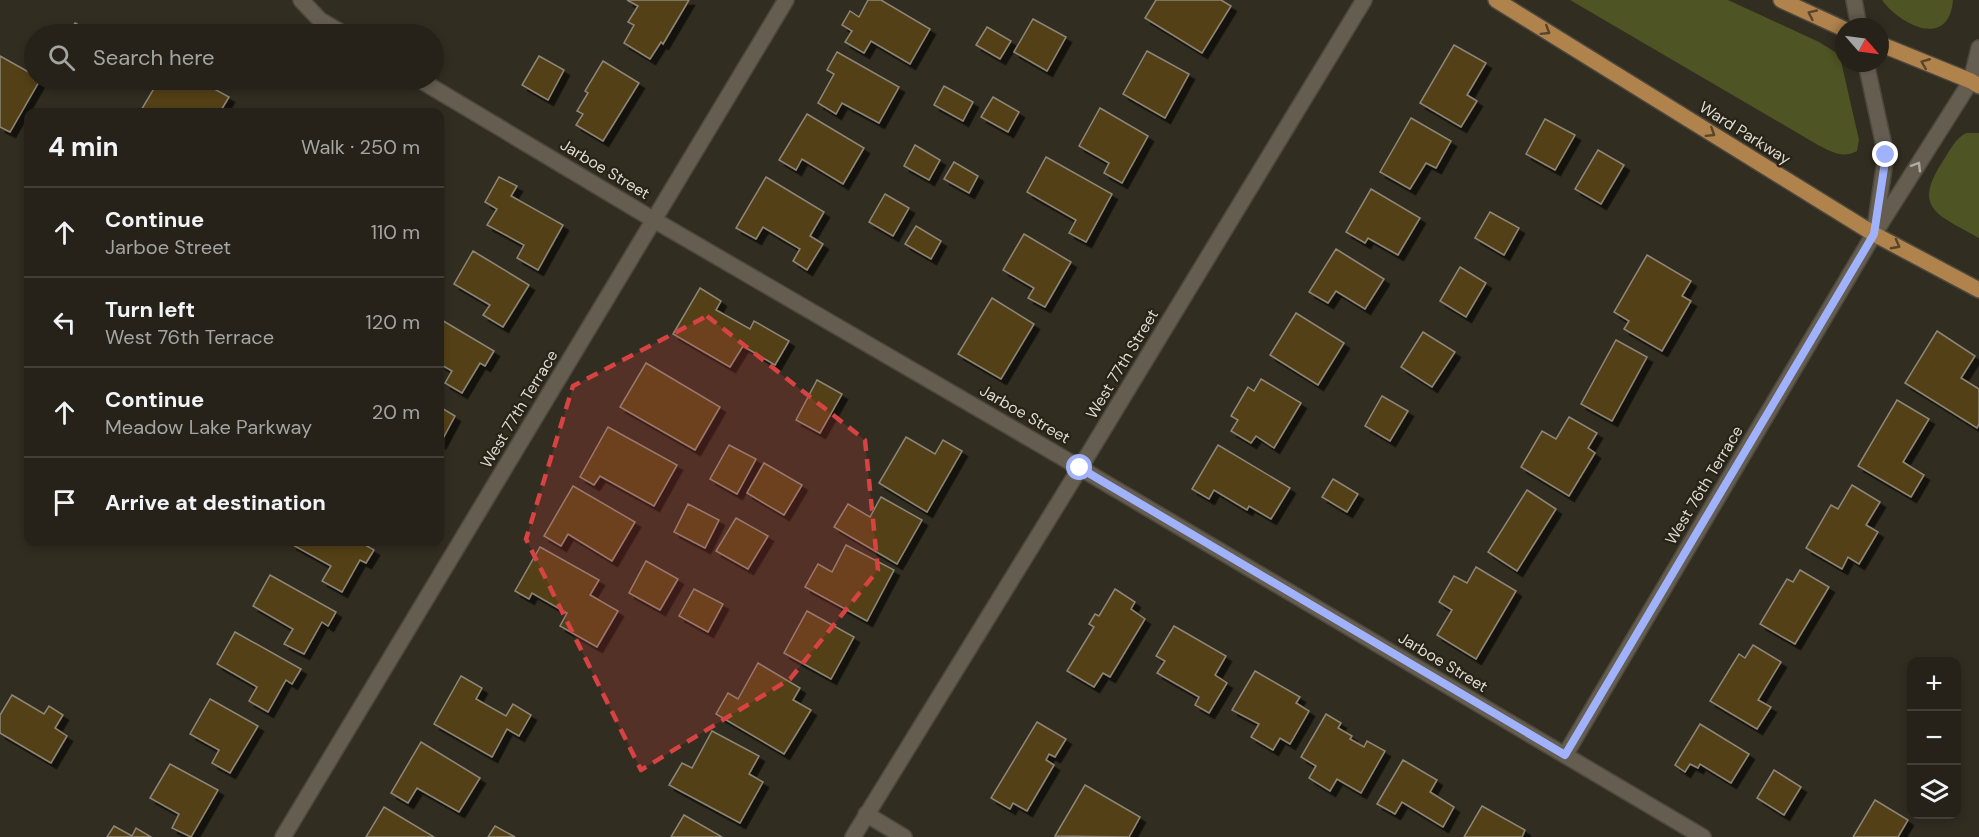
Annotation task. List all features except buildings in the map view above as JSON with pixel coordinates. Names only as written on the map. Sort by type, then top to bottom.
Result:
[{"type":"main road","name":"Ward Parkway","points":[[1496,0],[1874,234],[1979,290]]},
{"type":"main road","points":[[1781,0],[1835,25]]},
{"type":"main road","points":[[1889,48],[1975,84]]},
{"type":"street","points":[[301,0],[327,24]]},
{"type":"street","name":"West 77th Terrace","points":[[283,837],[786,0]]},
{"type":"street","name":"West 77th Street","points":[[853,837],[1364,0]]},
{"type":"street","points":[[1854,0],[1857,18]]},
{"type":"street","name":"West 76th Terrace","points":[[1565,755],[1874,234],[1975,84],[1979,48]]},
{"type":"street","points":[[1868,72],[1886,155],[1874,234]]},
{"type":"street","name":"Jarboe Street","points":[[437,90],[1703,837]]},
{"type":"street","points":[[866,814],[904,837]]},
{"type":"highlighted area","points":[[707,316],[865,440],[878,570],[790,679],[641,770],[526,539],[573,386]]},
{"type":"green space","points":[[1570,0],[1728,0],[1819,42],[1835,52],[1835,72],[1844,72],[1859,140],[1857,151],[1847,154],[1833,152]]},
{"type":"green space","points":[[1882,0],[1953,0],[1950,15],[1943,24],[1934,28],[1923,28],[1901,18]]},
{"type":"green space","points":[[1966,133],[1979,133],[1979,238],[1942,216],[1934,209],[1930,200],[1934,177],[1953,145]]},
{"type":"route","points":[[1080,468],[1565,755],[1874,234],[1886,155]]}]
